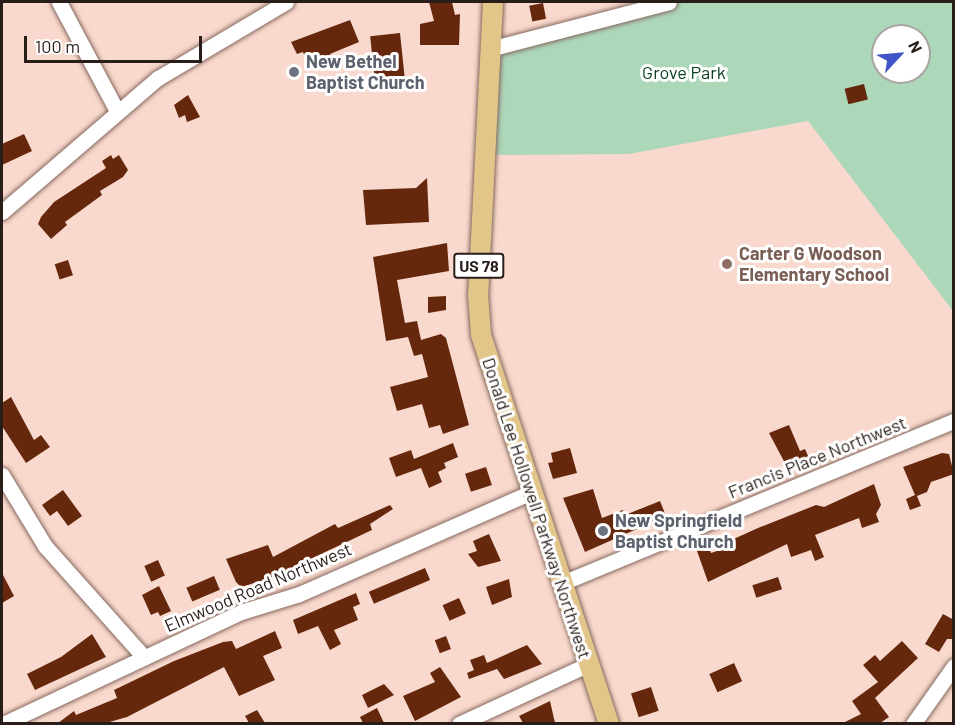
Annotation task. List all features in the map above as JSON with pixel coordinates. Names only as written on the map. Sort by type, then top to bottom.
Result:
[{"type":"main road","name":"Donald Lee Hollowell Parkway Northwest","points":[[493,2],[478,294],[481,335],[609,723]]},
{"type":"street","points":[[59,2],[117,111]]},
{"type":"street","points":[[2,212],[117,111],[202,47],[286,2]]},
{"type":"street","points":[[489,49],[669,2]]},
{"type":"street","name":"Francis Place Northwest","points":[[562,583],[954,421]]},
{"type":"street","points":[[2,475],[45,546],[144,657]]},
{"type":"street","name":"Elmwood Road Northwest","points":[[3,723],[241,612],[299,594],[531,492]]},
{"type":"street","points":[[459,723],[589,664]]},
{"type":"street","points":[[913,723],[954,666]]},
{"type":"green space","name":"Grove Park","points":[[676,2],[953,2],[953,311],[808,121],[629,154],[492,155],[489,42]]},
{"type":"building","points":[[429,2],[452,2],[455,15],[460,14],[459,45],[420,45],[420,24],[434,21]]},
{"type":"building","points":[[543,3],[546,19],[532,21],[529,6]]},
{"type":"building","points":[[350,20],[359,42],[330,54],[332,60],[310,69],[303,52],[297,54],[291,42]]},
{"type":"building","points":[[400,33],[405,82],[375,85],[370,36]]},
{"type":"building","points":[[864,84],[868,100],[848,104],[845,89]]},
{"type":"building","points":[[188,95],[200,117],[187,122],[185,115],[179,118],[174,105]]},
{"type":"building","points":[[24,134],[32,151],[2,165],[2,144]]},
{"type":"building","points":[[111,155],[113,159],[119,155],[128,170],[123,177],[100,191],[102,195],[65,222],[67,225],[51,239],[38,224],[41,217],[54,202],[106,168],[102,161]]},
{"type":"building","points":[[427,178],[429,222],[366,225],[363,190],[416,188]]},
{"type":"building","points":[[447,243],[449,271],[397,280],[405,323],[417,321],[421,340],[441,334],[446,338],[469,425],[443,434],[440,425],[429,428],[422,404],[397,411],[390,387],[428,377],[422,354],[414,356],[408,337],[386,341],[373,257]]},
{"type":"building","points":[[68,260],[73,275],[60,280],[55,264]]},
{"type":"building","points":[[446,296],[446,310],[428,313],[428,297]]},
{"type":"building","points":[[11,397],[34,440],[41,435],[50,447],[26,463],[2,426],[2,403]]},
{"type":"building","points":[[789,425],[800,451],[805,449],[809,458],[787,467],[769,433]]},
{"type":"building","points":[[453,443],[458,457],[444,463],[446,468],[438,472],[442,482],[429,488],[421,468],[396,477],[389,458],[411,450],[414,459]]},
{"type":"building","points":[[570,448],[577,473],[553,479],[548,463],[553,462],[551,453]]},
{"type":"building","points":[[942,453],[949,454],[954,474],[931,482],[927,492],[917,496],[921,506],[910,510],[906,499],[915,495],[903,467]]},
{"type":"building","points":[[486,467],[492,485],[471,492],[465,474]]},
{"type":"building","points":[[874,484],[881,505],[876,514],[879,522],[862,528],[859,518],[815,535],[824,557],[815,561],[811,550],[791,557],[787,544],[708,582],[697,551],[709,547],[711,553],[729,547],[727,542],[758,528],[816,505],[824,507]]},
{"type":"building","points":[[593,489],[602,518],[623,510],[625,515],[660,501],[666,516],[585,552],[563,498]]},
{"type":"building","points":[[63,490],[82,516],[68,526],[57,511],[50,516],[42,505]]},
{"type":"building","points":[[390,505],[393,509],[370,524],[372,530],[268,579],[241,587],[236,582],[226,559],[268,545],[273,557],[335,524],[338,528]]},
{"type":"building","points":[[489,534],[501,561],[478,567],[468,554],[477,551],[473,541]]},
{"type":"building","points":[[158,560],[165,576],[151,582],[144,566]]},
{"type":"building","points":[[425,568],[430,580],[374,604],[369,592]]},
{"type":"building","points":[[2,573],[14,596],[2,603]]},
{"type":"building","points":[[214,576],[220,590],[192,602],[186,588]]},
{"type":"building","points":[[778,577],[782,589],[756,598],[752,585]]},
{"type":"building","points":[[509,579],[512,597],[492,605],[486,587]]},
{"type":"building","points":[[159,586],[171,611],[160,616],[158,612],[151,615],[142,595]]},
{"type":"building","points":[[356,593],[360,604],[353,607],[358,620],[334,630],[341,644],[330,650],[318,626],[298,634],[293,620]]},
{"type":"building","points":[[459,598],[466,614],[449,621],[443,605]]},
{"type":"building","points":[[943,614],[954,620],[954,639],[947,639],[939,652],[925,644]]},
{"type":"building","points":[[275,631],[282,648],[263,656],[275,680],[239,696],[224,667],[127,717],[106,723],[58,723],[74,711],[76,715],[117,698],[114,690],[174,661],[223,642],[232,641],[236,649]]},
{"type":"building","points":[[92,634],[106,657],[35,690],[27,674],[61,657]]},
{"type":"building","points":[[446,636],[451,649],[440,653],[435,640]]},
{"type":"building","points":[[902,641],[918,658],[875,698],[889,717],[880,723],[843,723],[861,714],[852,701],[878,682],[863,665],[875,655],[880,661]]},
{"type":"building","points":[[527,645],[542,664],[504,679],[497,669],[469,679],[467,673],[474,670],[470,660],[484,655],[487,663]]},
{"type":"building","points":[[734,663],[742,681],[717,692],[709,674]]},
{"type":"building","points":[[440,667],[461,697],[415,721],[403,696],[435,682],[430,673]]},
{"type":"building","points":[[384,684],[394,695],[368,708],[362,695]]},
{"type":"building","points":[[651,687],[659,711],[639,717],[631,693]]},
{"type":"building","points":[[550,701],[555,723],[523,723],[519,716]]},
{"type":"building","points":[[377,708],[384,723],[363,723],[360,717]]},
{"type":"building","points":[[257,710],[265,723],[249,723],[245,716]]},
{"type":"place","name":"New Bethel Baptist Church","points":[[294,72]]},
{"type":"place","name":"Carter G Woodson Elementary School","points":[[727,264]]},
{"type":"place","name":"New Springfield Baptist Church","points":[[603,531]]}]
